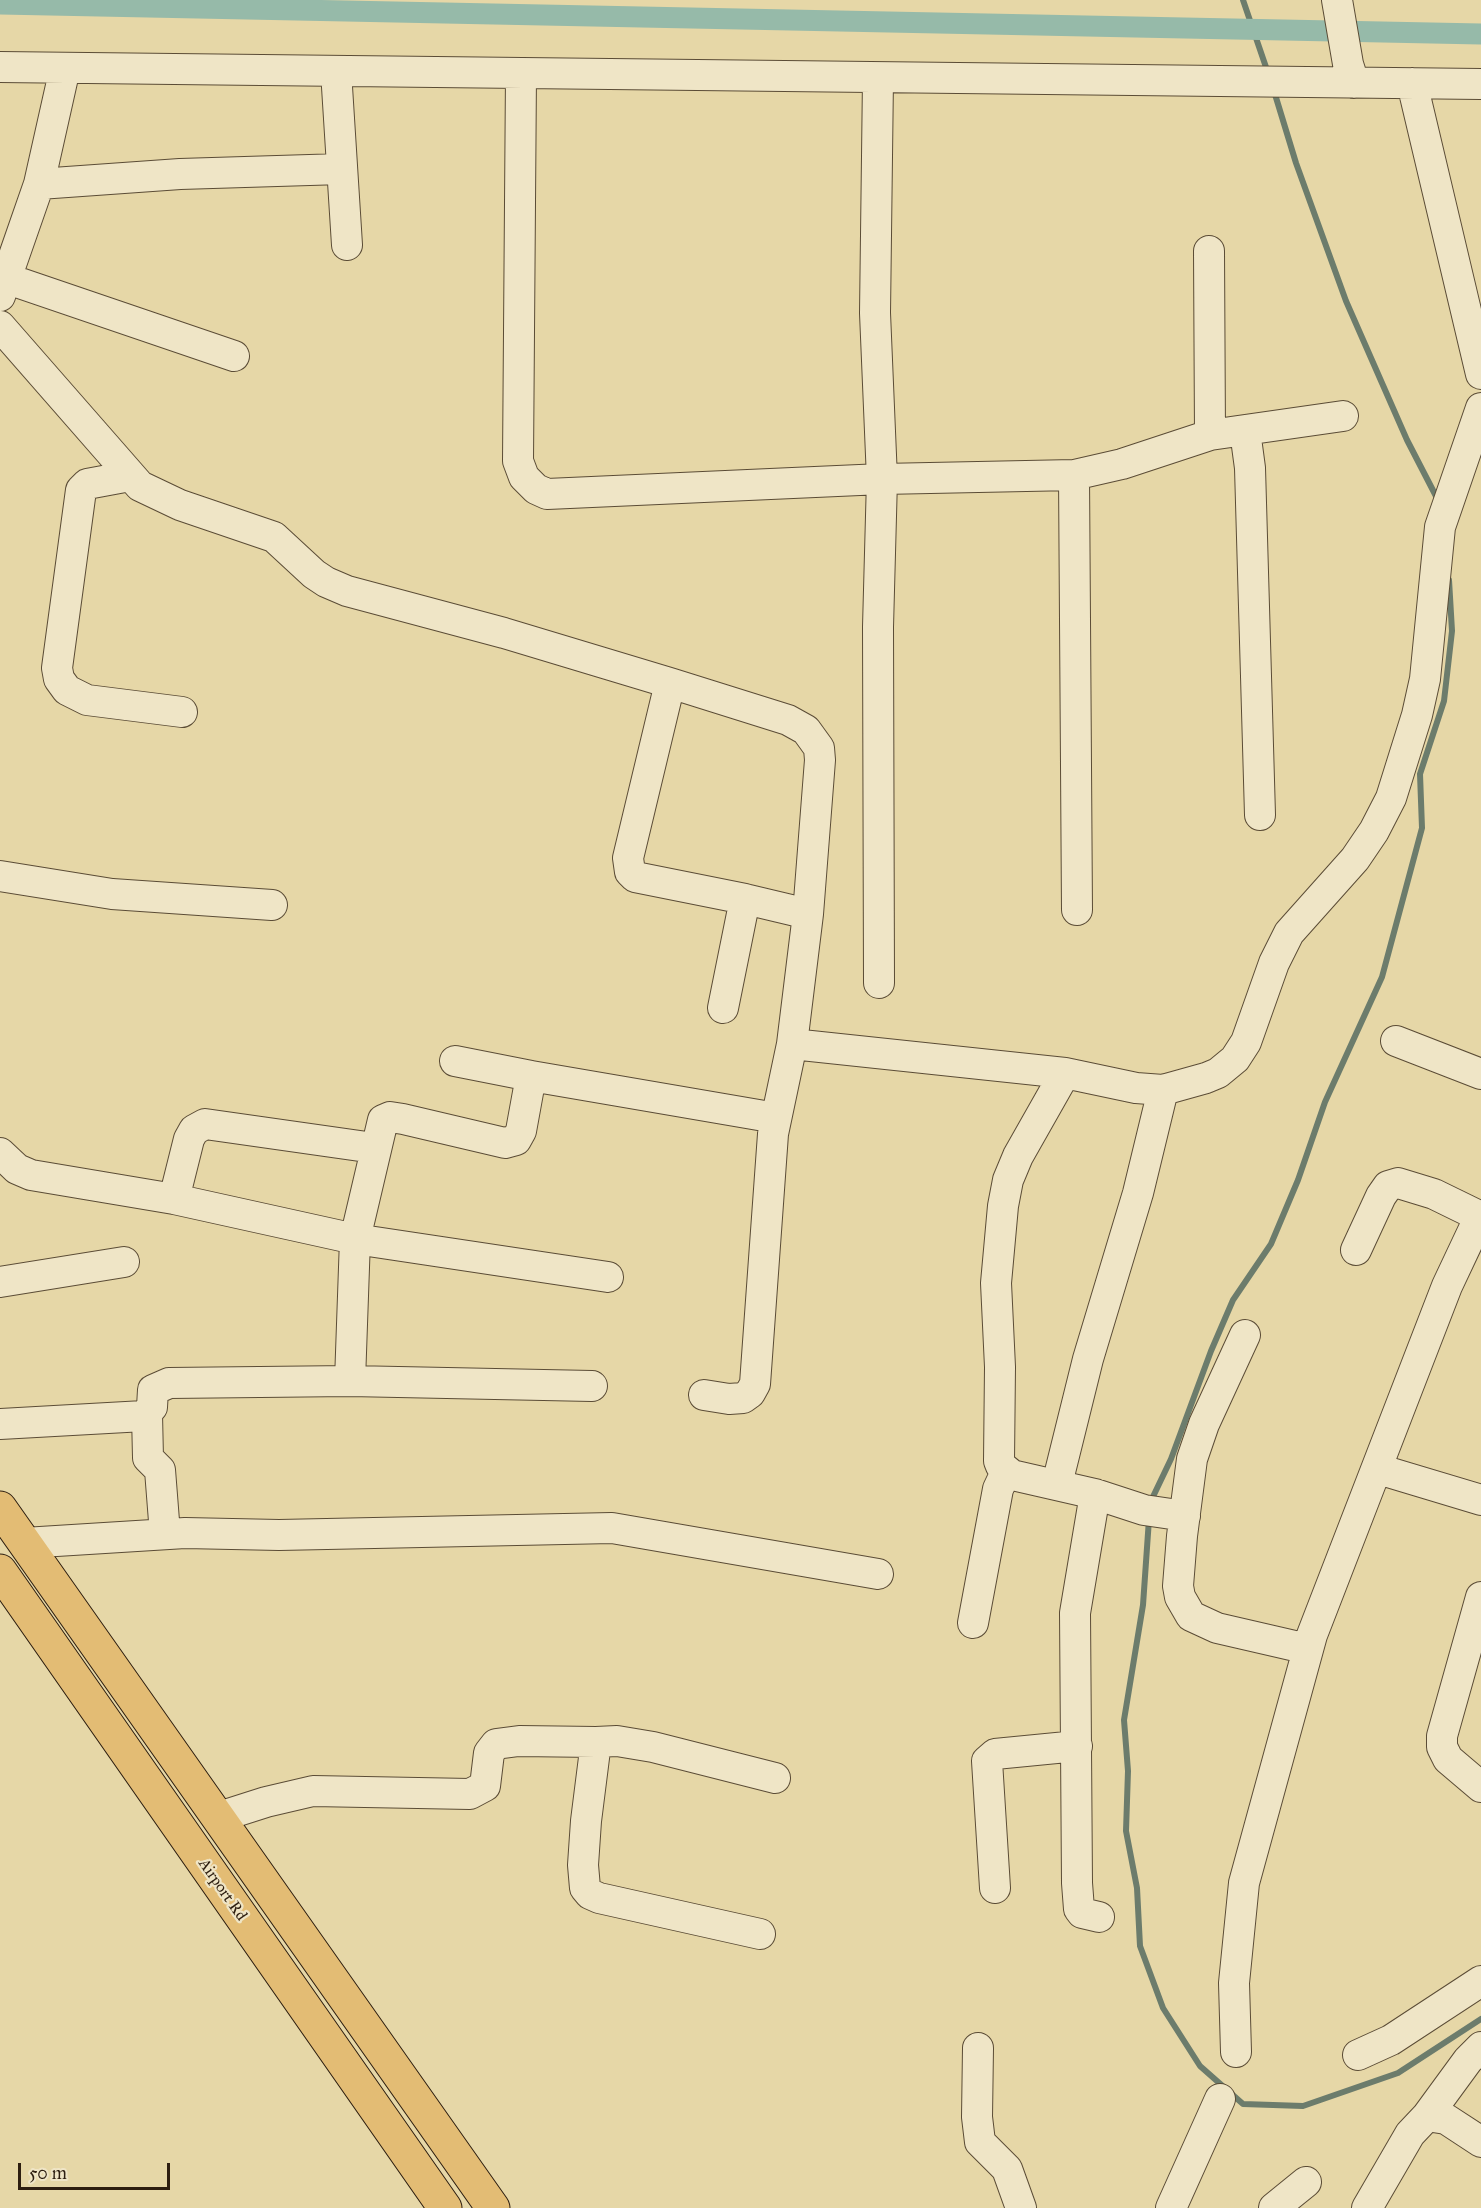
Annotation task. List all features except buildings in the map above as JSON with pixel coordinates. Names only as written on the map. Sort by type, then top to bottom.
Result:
[{"type":"main road","points":[[0,1508],[493,2208]]},
{"type":"main road","name":"Airport Rd","points":[[0,1571],[445,2208]]},
{"type":"street","points":[[1337,0],[1347,77]]},
{"type":"street","points":[[0,67],[1255,81],[1347,77],[1412,83],[1481,84]]},
{"type":"street","points":[[65,68],[39,184],[3,287],[234,356]]},
{"type":"street","points":[[336,71],[346,245]]},
{"type":"street","points":[[521,74],[518,461],[524,477],[536,489],[548,494],[882,479],[1074,475],[1122,464],[1210,435],[1343,416]]},
{"type":"street","points":[[878,78],[875,313],[882,479],[878,627],[879,983]]},
{"type":"street","points":[[1412,83],[1481,374]]},
{"type":"street","points":[[39,184],[180,174],[342,169]]},
{"type":"street","points":[[1209,251],[1210,435]]},
{"type":"street","points":[[0,326],[130,476],[153,493],[180,505],[274,537],[314,574],[347,591],[504,633],[789,720],[806,730],[819,748],[820,760],[807,915],[792,1044],[773,1134],[754,1384],[750,1393],[743,1398],[729,1400],[704,1395]]},
{"type":"street","points":[[792,1044],[1065,1073],[1136,1088],[1163,1090],[1218,1073],[1235,1059],[1246,1042],[1274,963],[1289,933],[1355,859],[1374,831],[1391,798],[1417,716],[1425,679],[1440,527],[1481,408]]},
{"type":"street","points":[[1245,431],[1250,468],[1260,814]]},
{"type":"street","points":[[1074,475],[1077,910]]},
{"type":"street","points":[[130,476],[87,484],[79,495],[57,668],[59,680],[67,690],[87,700],[182,712]]},
{"type":"street","points":[[670,683],[628,858],[628,868],[635,878],[745,899],[807,915]]},
{"type":"street","points":[[0,876],[112,894],[272,905]]},
{"type":"street","points":[[723,1008],[745,899]]},
{"type":"street","points":[[1396,1041],[1481,1074]]},
{"type":"street","points":[[455,1061],[776,1118]]},
{"type":"street","points":[[1065,1073],[1018,1156],[1008,1180],[1001,1217],[996,1283],[1000,1367],[999,1461],[1006,1472],[1095,1494],[1144,1510],[1180,1515]]},
{"type":"street","points":[[350,1381],[355,1239],[380,1124],[383,1119],[390,1117],[492,1141],[511,1143],[521,1131],[531,1076]]},
{"type":"street","points":[[1057,1484],[1088,1359],[1138,1193],[1163,1090]]},
{"type":"street","points":[[174,1199],[189,1139],[194,1130],[205,1124],[374,1148]]},
{"type":"street","points":[[0,1153],[17,1168],[31,1175],[174,1199],[355,1239],[608,1277]]},
{"type":"street","points":[[1236,2052],[1234,1983],[1244,1883],[1308,1649],[1345,1546],[1378,1469],[1447,1286],[1480,1216],[1434,1194],[1398,1183],[1388,1186],[1381,1196],[1356,1250]]},
{"type":"street","points":[[0,1282],[124,1262]]},
{"type":"street","points":[[1245,1335],[1198,1439],[1192,1459],[1180,1515],[1178,1586],[1180,1597],[1191,1616],[1217,1628],[1308,1649]]},
{"type":"street","points":[[0,1425],[139,1417],[147,1414],[152,1407],[153,1390],[169,1383],[350,1381],[592,1386]]},
{"type":"street","points":[[147,1414],[148,1458],[160,1470],[165,1534]]},
{"type":"street","points":[[1378,1469],[1481,1500]]},
{"type":"street","points":[[973,1623],[998,1489],[1006,1472]]},
{"type":"street","points":[[1095,1494],[1077,1592],[1078,1906],[1082,1913],[1099,1917]]},
{"type":"street","points":[[24,1543],[165,1534],[279,1535],[612,1528],[878,1574]]},
{"type":"street","points":[[1481,1597],[1442,1736],[1442,1747],[1448,1759],[1481,1786]]},
{"type":"street","points":[[219,1817],[313,1791],[470,1794],[485,1786],[489,1753],[495,1744],[519,1741],[617,1741],[652,1747],[775,1778]]},
{"type":"street","points":[[596,1742],[583,1865],[585,1888],[590,1894],[599,1899],[760,1934]]},
{"type":"street","points":[[995,1888],[987,1761],[995,1754],[1077,1746]]},
{"type":"street","points":[[1358,2055],[1391,2040],[1481,1981]]},
{"type":"street","points":[[1367,2208],[1410,2134],[1427,2116],[1468,2060],[1481,2047]]},
{"type":"street","points":[[978,2048],[977,2123],[980,2142],[1007,2169],[1021,2208]]},
{"type":"street","points":[[1171,2208],[1220,2099]]},
{"type":"street","points":[[1427,2116],[1446,2119],[1481,2142]]},
{"type":"street","points":[[1274,2208],[1306,2182]]},
{"type":"waterway","points":[[1243,0],[1268,73]]},
{"type":"waterway","points":[[0,4],[1481,34]]},
{"type":"waterway","points":[[1274,91],[1296,163],[1346,301],[1407,440],[1439,502]]},
{"type":"waterway","points":[[1150,1503],[1171,1459],[1211,1351],[1233,1300],[1271,1244],[1298,1180],[1325,1102],[1382,977],[1422,828],[1420,774],[1444,701],[1452,631],[1449,580]]},
{"type":"waterway","points":[[1149,1519],[1143,1605],[1124,1720],[1128,1771],[1126,1831],[1137,1888],[1140,1946],[1163,2008],[1200,2066],[1243,2104],[1303,2106],[1398,2073],[1481,2019]]}]
